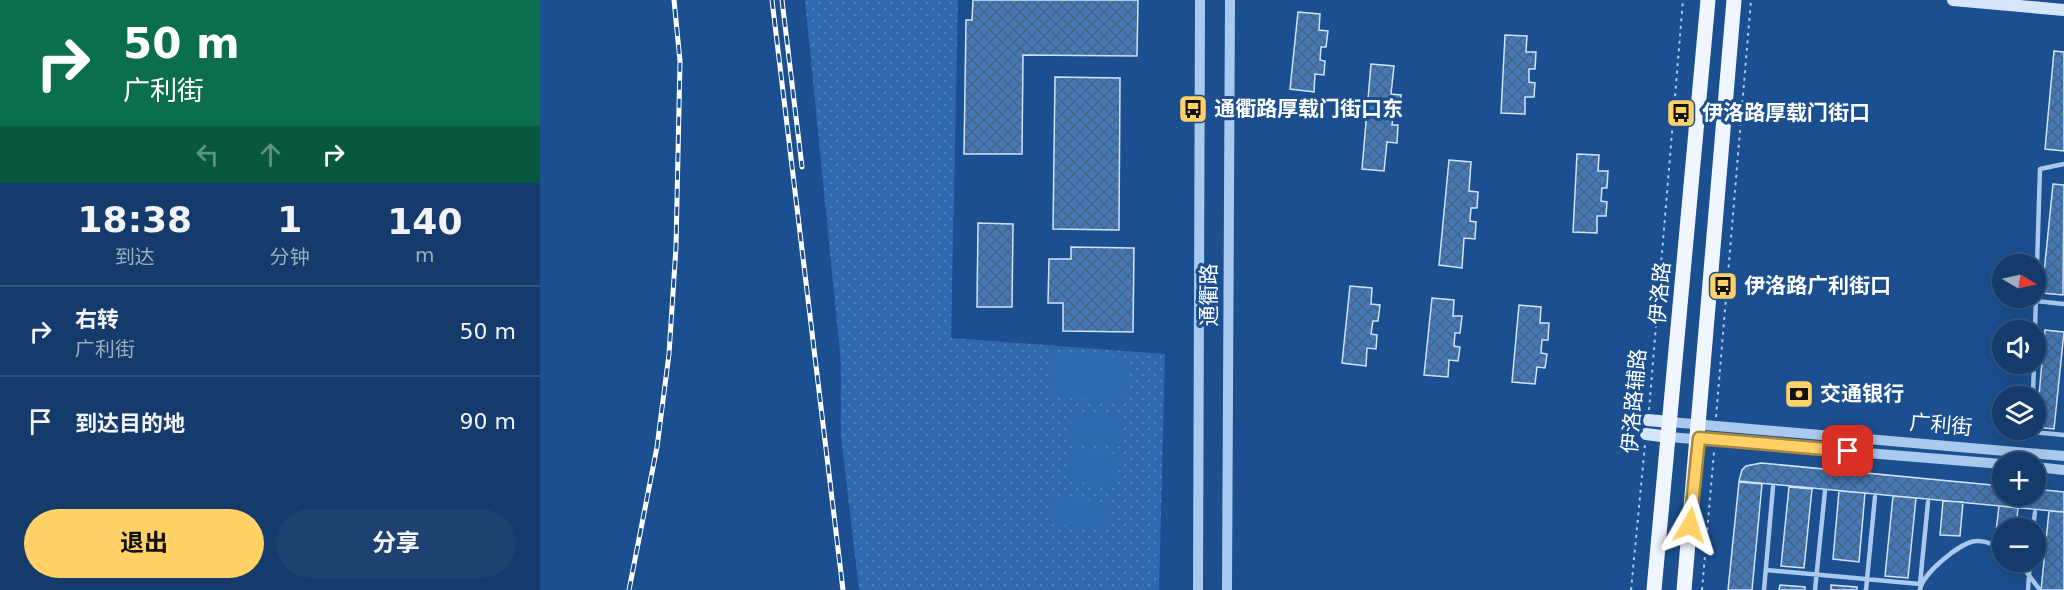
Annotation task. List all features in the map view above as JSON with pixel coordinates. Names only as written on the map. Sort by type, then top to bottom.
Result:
[{"type":"main road","name":"伊洛路","points":[[1654,590],[1708,0]]},
{"type":"main road","points":[[1684,590],[1734,0]]},
{"type":"main road","points":[[1953,0],[2064,10]]},
{"type":"main road","points":[[1648,420],[1669,429]]},
{"type":"main road","points":[[1646,434],[1669,429]]},
{"type":"street","name":"通衢路","points":[[1198,590],[1200,0]]},
{"type":"street","name":"通衢路","points":[[1227,590],[1230,0]]},
{"type":"street","name":"广利街","points":[[1669,429],[1699,431],[1716,425],[2064,456]]},
{"type":"street","name":"广利街","points":[[1699,431],[1715,440],[1992,463]]},
{"type":"street","points":[[2046,468],[2064,470]]},
{"type":"lane","points":[[2037,254],[2040,169],[2064,164]]},
{"type":"lane","points":[[2046,302],[2064,304]]},
{"type":"lane","points":[[2046,433],[2064,435]]},
{"type":"lane","points":[[1764,590],[1773,487]]},
{"type":"lane","points":[[1815,590],[1825,491]]},
{"type":"lane","points":[[1866,590],[1875,497]]},
{"type":"lane","points":[[1920,590],[1928,502]]},
{"type":"lane","points":[[2035,512],[2035,518]]},
{"type":"lane","points":[[1766,570],[1920,584],[1958,549],[1975,541],[1992,544]]},
{"type":"lane","points":[[2026,572],[2040,590]]},
{"type":"lane","points":[[2028,590],[2029,572]]},
{"type":"path","name":"伊洛路辅路","points":[[1648,420],[1683,0]]},
{"type":"path","points":[[1716,425],[1751,0]]},
{"type":"path","name":"伊洛路辅路","points":[[1631,590],[1646,434]]},
{"type":"path","points":[[1702,590],[1715,440]]},
{"type":"shaded area","points":[[805,0],[958,0],[951,338],[1165,354],[1159,590],[859,590],[841,436],[841,363]]},
{"type":"shaded area","points":[[1052,353],[1128,358],[1125,402],[1049,397]]},
{"type":"shaded area","points":[[1072,411],[1124,416],[1121,447],[1069,442]]},
{"type":"shaded area","points":[[1068,450],[1120,454],[1117,486],[1066,481]]},
{"type":"shaded area","points":[[1052,498],[1110,503],[1108,529],[1050,524]]},
{"type":"building","points":[[973,0],[1138,0],[1137,56],[1023,55],[1022,154],[964,154],[966,20],[972,20]]},
{"type":"building","points":[[1298,12],[1320,14],[1319,30],[1328,31],[1326,47],[1321,47],[1320,60],[1325,61],[1324,75],[1315,74],[1314,92],[1290,89]]},
{"type":"building","points":[[1505,35],[1527,36],[1526,52],[1536,52],[1535,69],[1529,69],[1529,82],[1535,83],[1534,97],[1525,97],[1525,114],[1501,113]]},
{"type":"building","points":[[2054,51],[2064,52],[2064,151],[2045,149]]},
{"type":"building","points":[[1371,64],[1394,66],[1391,94],[1401,95],[1399,112],[1394,111],[1392,125],[1398,125],[1397,143],[1387,142],[1384,171],[1362,169]]},
{"type":"building","points":[[1055,77],[1120,78],[1119,230],[1053,229]]},
{"type":"building","points":[[1577,154],[1599,155],[1598,171],[1608,171],[1607,188],[1602,188],[1601,201],[1607,202],[1606,216],[1597,216],[1597,233],[1573,232]]},
{"type":"building","points":[[1449,160],[1471,162],[1469,191],[1478,192],[1477,208],[1471,208],[1470,221],[1476,222],[1475,239],[1464,238],[1462,268],[1439,265]]},
{"type":"building","points":[[2053,184],[2064,185],[2063,295],[2046,293],[2046,254]]},
{"type":"building","points":[[978,223],[1013,224],[1012,307],[977,307]]},
{"type":"building","points":[[1071,247],[1134,248],[1133,332],[1063,331],[1063,303],[1048,303],[1049,259],[1071,259]]},
{"type":"building","points":[[1350,286],[1372,288],[1371,304],[1380,305],[1378,321],[1373,321],[1371,334],[1377,335],[1376,349],[1367,348],[1366,366],[1342,363]]},
{"type":"building","points":[[1432,298],[1454,300],[1453,316],[1462,316],[1460,333],[1455,333],[1454,346],[1460,347],[1458,361],[1449,360],[1448,377],[1424,375]]},
{"type":"building","points":[[1519,305],[1541,307],[1540,323],[1549,323],[1548,340],[1542,340],[1541,353],[1547,354],[1545,368],[1537,367],[1535,384],[1512,382]]},
{"type":"building","points":[[2046,330],[2064,332],[2054,429],[2046,428],[2046,386],[2040,386],[2041,374],[2046,374]]},
{"type":"building","points":[[1761,463],[1992,485],[1992,505],[1739,481],[1742,470],[1746,466]]},
{"type":"building","points":[[1739,482],[1762,484],[1752,590],[1728,590]]},
{"type":"building","points":[[1789,487],[1812,489],[1804,568],[1781,566]]},
{"type":"building","points":[[2046,490],[2064,492],[2064,512],[2001,506],[2046,506]]},
{"type":"building","points":[[1839,491],[1865,493],[1859,562],[1833,559]]},
{"type":"building","points":[[1893,496],[1916,498],[1908,578],[1885,576]]},
{"type":"building","points":[[1943,501],[1963,502],[1960,536],[1940,535]]},
{"type":"building","points":[[1999,506],[2018,508],[2017,518],[1998,518]]},
{"type":"building","points":[[2049,511],[2064,512],[2064,590],[2041,590],[2043,572],[2046,572]]},
{"type":"building","points":[[1780,585],[1805,587],[1805,590],[1779,590]]},
{"type":"building","points":[[1831,585],[1857,587],[1857,590],[1831,590]]},
{"type":"railway","points":[[629,590],[657,447],[669,354],[676,247],[680,61],[674,0]]},
{"type":"railway","points":[[772,0],[843,590]]},
{"type":"railway","points":[[782,0],[802,167]]},
{"type":"place","name":"通衢路厚载门街口东","points":[[1193,109]]},
{"type":"place","name":"伊洛路厚载门街口","points":[[1681,113]]},
{"type":"place","name":"伊洛路广利街口","points":[[1723,286]]},
{"type":"place","name":"交通银行","points":[[1799,394]]},
{"type":"route","points":[[1690,525],[1699,438],[1848,451]]}]
